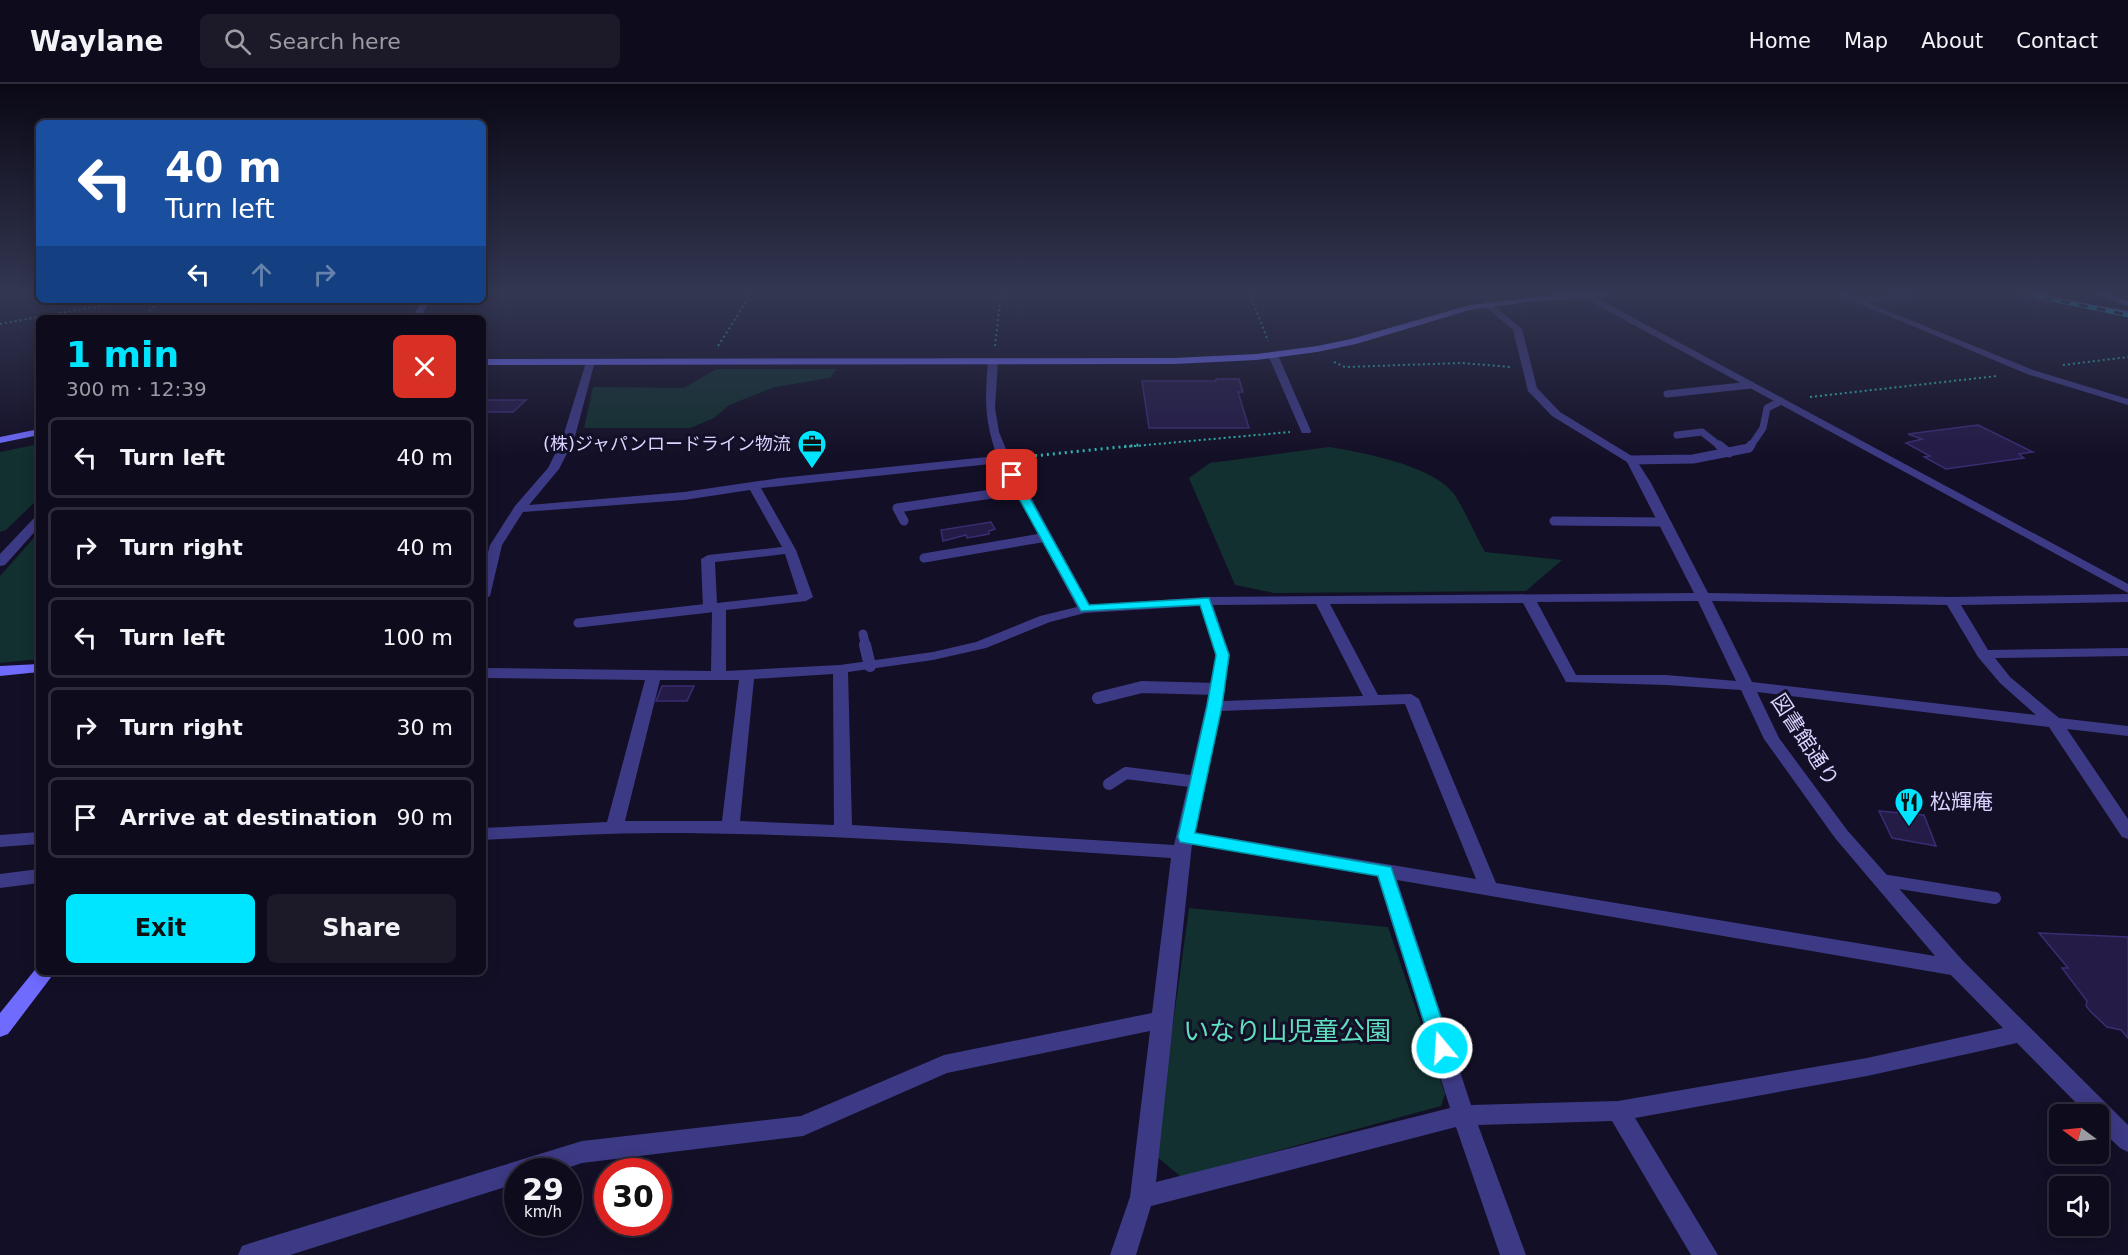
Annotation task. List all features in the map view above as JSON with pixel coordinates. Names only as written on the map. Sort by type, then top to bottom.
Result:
[{"type":"street","points":[[486,362],[1196,360],[1274,355],[1316,349]]},
{"type":"street","name":"図書館通り","points":[[1522,349],[1532,389],[1556,414],[1631,460],[1703,597],[1772,739],[1841,834],[1957,968],[2128,1140]]},
{"type":"street","points":[[1684,349],[2128,589]]},
{"type":"street","points":[[1973,349],[2027,371],[2128,402]]},
{"type":"street","points":[[1274,355],[1306,431]]},
{"type":"street","points":[[486,577],[496,545],[519,509],[553,470],[568,440],[590,361]]},
{"type":"street","points":[[993,362],[990,408],[994,432],[1004,459],[1085,609]]},
{"type":"street","points":[[0,440],[36,433]]},
{"type":"street","points":[[519,509],[684,496],[754,486],[1004,459]]},
{"type":"street","points":[[714,608],[806,597],[790,550],[754,486]]},
{"type":"street","points":[[0,562],[36,523]]},
{"type":"street","points":[[718,674],[708,559],[790,550]]},
{"type":"street","points":[[486,673],[747,675],[870,666],[933,656],[981,645],[1045,619],[1085,609],[1205,601],[1703,597],[1952,601],[2128,598]]},
{"type":"street","points":[[1528,599],[1571,679],[1666,680],[1745,686],[2128,731]]},
{"type":"street","points":[[1321,600],[1373,701]]},
{"type":"street","points":[[1123,1255],[1142,1197],[1183,845],[1214,706],[1222,655],[1205,601]]},
{"type":"street","points":[[1952,601],[1983,654],[2005,680],[2056,724],[2128,833]]},
{"type":"street","points":[[1983,654],[2128,652]]},
{"type":"street","points":[[0,671],[36,668]]},
{"type":"street","points":[[840,669],[843,831]]},
{"type":"street","points":[[730,828],[747,675]]},
{"type":"street","points":[[614,828],[654,676]]},
{"type":"street","points":[[1214,706],[1411,699],[1490,889]]},
{"type":"street","points":[[486,834],[567,827],[730,828],[1183,845],[1385,871],[1957,968]]},
{"type":"street","points":[[0,841],[36,838]]},
{"type":"street","points":[[1385,871],[1463,1115],[1513,1255]]},
{"type":"street","points":[[0,881],[36,876]]},
{"type":"street","points":[[0,1028],[43,975]]},
{"type":"street","points":[[563,1158],[582,1152],[802,1126],[944,1064],[1163,1020]]},
{"type":"street","points":[[1142,1197],[1463,1115],[1618,1111],[1867,1067],[2020,1033]]},
{"type":"street","points":[[1618,1111],[1705,1255]]},
{"type":"street","points":[[251,1255],[504,1176]]},
{"type":"lane","points":[[1667,394],[1751,385]]},
{"type":"lane","points":[[1631,460],[1693,459],[1749,448],[1763,428],[1767,408],[1781,401]]},
{"type":"lane","points":[[1677,435],[1702,432],[1729,453]]},
{"type":"lane","points":[[904,521],[897,508],[1019,490]]},
{"type":"lane","points":[[1554,522],[1663,522]]},
{"type":"lane","points":[[924,558],[1047,537]]},
{"type":"lane","points":[[578,623],[714,608]]},
{"type":"lane","points":[[863,634],[870,666]]},
{"type":"lane","points":[[1098,698],[1111,692],[1156,686],[1217,689]]},
{"type":"lane","points":[[1109,784],[1126,773],[1198,782]]},
{"type":"lane","points":[[1880,880],[1995,898]]},
{"type":"path","points":[[708,361],[716,349]]},
{"type":"path","points":[[993,362],[995,349]]},
{"type":"path","points":[[1272,349],[1274,355]]},
{"type":"path","points":[[1309,350],[1345,367],[1462,363],[1527,368]]},
{"type":"path","points":[[1781,401],[2128,357]]},
{"type":"path","points":[[1004,459],[1200,439],[1306,431]]},
{"type":"green space","points":[[716,369],[837,369],[830,378],[775,387],[729,405],[714,418],[690,428],[584,428],[593,387],[684,388]]},
{"type":"green space","points":[[36,445],[36,501],[6,530],[0,532],[0,452]]},
{"type":"green space","points":[[1329,447],[1396,462],[1414,468],[1444,484],[1454,494],[1485,552],[1562,560],[1526,591],[1274,593],[1235,585],[1189,478],[1210,463]]},
{"type":"green space","points":[[36,535],[36,659],[0,663],[0,576]]},
{"type":"green space","name":"いなり山児童公園","points":[[1189,908],[1388,927],[1445,1094],[1441,1106],[1181,1177],[1155,1155]]},
{"type":"building","points":[[1216,379],[1239,379],[1243,392],[1238,392],[1249,428],[1149,428],[1142,381],[1216,381]]},
{"type":"building","points":[[486,400],[526,400],[513,412],[486,412]]},
{"type":"building","points":[[1978,425],[2033,452],[2019,454],[2024,458],[1946,469],[1924,457],[1930,456],[1906,443],[1922,439],[1908,434]]},
{"type":"building","points":[[991,522],[995,529],[989,531],[989,534],[967,538],[966,535],[943,541],[941,530]]},
{"type":"building","points":[[662,686],[694,686],[687,701],[656,701]]},
{"type":"building","points":[[1879,811],[1924,815],[1936,846],[1892,838]]},
{"type":"building","points":[[2039,933],[2128,937],[2128,1038],[2121,1030],[2107,1027],[2091,1012],[2086,1006],[2087,1001],[2062,968],[2068,968]]},
{"type":"place","name":"(株)ジャパンロードライン物流","points":[[812,470]]},
{"type":"place","name":"松輝庵","points":[[1909,828]]},
{"type":"route","points":[[1012,475],[1085,609],[1205,601],[1222,655],[1214,706],[1186,837],[1385,871],[1442,1048]]}]
